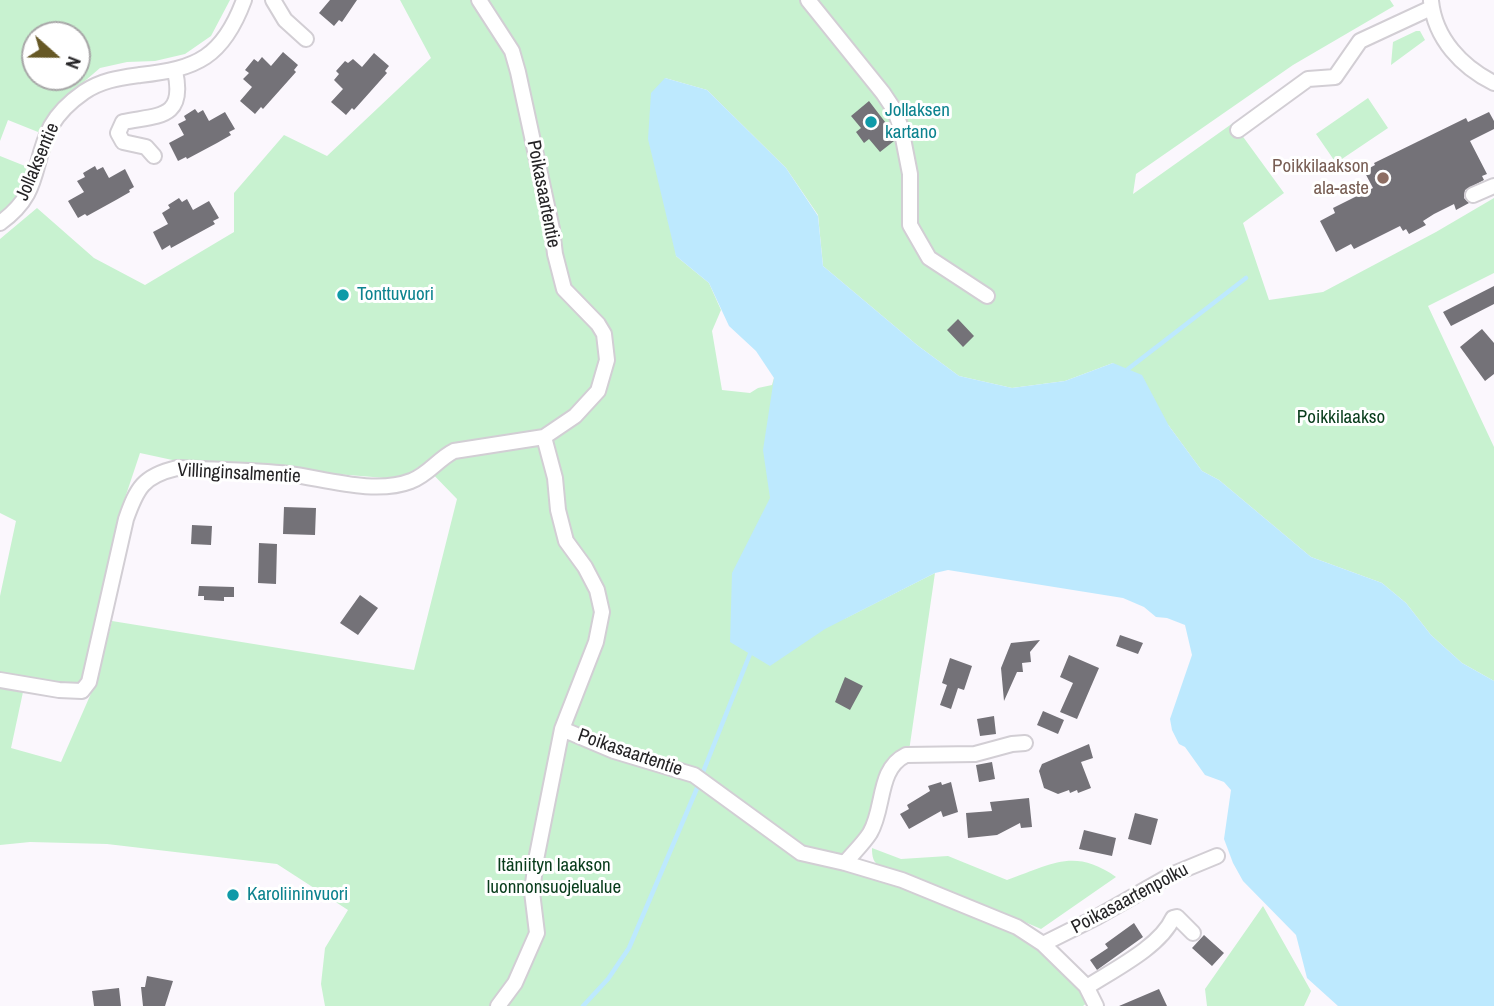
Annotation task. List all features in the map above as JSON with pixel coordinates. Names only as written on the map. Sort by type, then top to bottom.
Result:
[{"type":"street","name":"Jollaksentie","points":[[0,223],[23,203],[31,190],[39,152],[59,114],[71,102],[97,84],[113,79],[175,71],[209,55],[231,31],[244,0]]},
{"type":"street","points":[[273,0],[285,20],[306,39]]},
{"type":"street","name":"Poikasaartentie","points":[[479,0],[512,51],[519,72],[564,289],[598,324],[604,334],[607,348],[607,360],[598,391],[575,416],[544,437],[555,478],[558,510],[566,541],[585,567],[597,590],[602,612],[596,642],[562,729],[614,751],[694,775],[802,853],[902,880],[966,908],[1000,919],[1032,935],[1087,987],[1096,1006]]},
{"type":"street","points":[[808,0],[895,111],[910,174],[910,225],[929,258],[987,296]]},
{"type":"street","points":[[1238,130],[1307,79],[1335,77],[1360,41],[1431,4],[1436,24],[1452,51],[1471,70],[1494,83]]},
{"type":"street","points":[[154,156],[146,147],[123,142],[118,133],[119,127],[123,122],[151,119],[164,114],[172,107],[178,93],[175,71]]},
{"type":"street","points":[[1473,195],[1494,186]]},
{"type":"street","name":"Villinginsalmentie","points":[[0,680],[82,691],[89,682],[126,519],[135,495],[145,481],[159,472],[177,468],[288,474],[337,483],[384,486],[409,482],[420,477],[441,457],[454,451],[544,437]]},
{"type":"street","points":[[498,1006],[515,983],[537,933],[532,892],[562,729]]},
{"type":"street","points":[[845,863],[871,832],[890,768],[898,760],[906,755],[975,754],[1024,743]]},
{"type":"street","name":"Poikasaartenpolku","points":[[1043,944],[1171,875],[1217,856]]},
{"type":"street","points":[[1087,987],[1152,944],[1169,927],[1173,918],[1177,917],[1193,933]]},
{"type":"green space","points":[[0,0],[230,0],[211,36],[185,54],[100,68],[91,76],[91,21],[21,21],[21,91],[73,91],[65,98],[43,134],[8,120],[0,141]]},
{"type":"green space","points":[[400,0],[1390,0],[1394,6],[1293,65],[1136,174],[1133,194],[1233,123],[1284,193],[1243,223],[1269,300],[1323,292],[1494,198],[1494,273],[1428,306],[1494,447],[1494,681],[1462,663],[1431,635],[1406,603],[1382,583],[1311,557],[1219,480],[1202,471],[1169,426],[1113,363],[1065,381],[1012,388],[959,376],[917,345],[823,266],[818,215],[786,168],[707,90],[665,78],[676,256],[709,283],[721,310],[712,331],[722,390],[750,393],[772,385],[774,378],[844,619],[935,573],[909,751],[901,752],[868,829],[858,844],[844,853],[842,869],[884,879],[1029,940],[1083,990],[1088,1002],[1083,1006],[325,1006],[321,984],[325,948],[348,910],[277,864],[107,844],[30,842],[0,845],[0,688],[23,692],[11,748],[61,762],[96,682],[112,621],[414,670],[457,499],[423,464],[405,476],[385,478],[177,461],[140,453],[118,519],[82,680],[75,686],[0,673],[0,596],[16,521],[0,513],[0,239],[37,208],[94,258],[145,285],[234,232],[234,193],[284,135],[327,156],[431,58]]},
{"type":"green space","points":[[1420,31],[1425,40],[1391,65],[1393,42]]},
{"type":"green space","points":[[1368,98],[1388,128],[1336,163],[1316,134]]},
{"type":"green space","points":[[0,156],[30,168],[19,195],[0,213]]},
{"type":"green space","points":[[872,848],[901,859],[948,856],[1007,880],[1049,865],[1074,861],[1101,868],[1116,877],[1041,929],[881,868],[876,864]]},
{"type":"green space","points":[[1263,906],[1311,991],[1304,1006],[1207,1006],[1205,989]]},
{"type":"water","points":[[665,78],[707,90],[786,168],[818,216],[823,266],[917,345],[959,376],[1012,388],[1065,381],[1113,363],[1142,375],[1169,426],[1202,471],[1219,480],[1311,557],[1382,583],[1406,603],[1431,635],[1462,663],[1494,681],[1494,1006],[1338,1006],[1307,978],[1296,935],[1243,881],[1233,863],[1224,839],[1231,790],[1224,782],[1205,775],[1185,747],[1179,744],[1172,730],[1170,719],[1192,655],[1185,625],[1156,617],[1144,607],[1123,598],[948,570],[935,573],[825,629],[770,666],[730,642],[732,573],[770,498],[763,450],[774,378],[756,351],[729,326],[709,283],[676,256],[648,139],[651,93]]},
{"type":"building","points":[[330,0],[357,0],[342,22],[339,20],[334,26],[319,13]]},
{"type":"building","points":[[283,52],[298,65],[294,70],[296,72],[263,109],[261,107],[255,114],[240,101],[252,87],[243,79],[249,73],[245,70],[254,59],[258,62],[262,57],[271,66]]},
{"type":"building","points":[[374,53],[389,66],[385,71],[387,73],[354,110],[352,108],[346,115],[331,102],[343,89],[334,80],[339,74],[336,71],[345,61],[348,63],[353,59],[362,67]]},
{"type":"building","name":"Jollaksen kartano","points":[[869,101],[892,131],[894,141],[880,152],[869,139],[864,143],[856,132],[861,128],[851,116]]},
{"type":"building","points":[[195,109],[198,113],[203,110],[209,121],[225,112],[235,129],[229,132],[231,135],[217,143],[178,161],[169,143],[184,135],[178,124],[186,120],[184,116]]},
{"type":"building","points":[[1489,112],[1494,121],[1494,129],[1470,141],[1487,174],[1482,176],[1484,180],[1465,190],[1464,198],[1469,203],[1456,210],[1454,204],[1434,214],[1423,221],[1426,225],[1409,234],[1400,226],[1354,249],[1351,244],[1336,252],[1320,221],[1335,213],[1333,208],[1373,188],[1364,171],[1375,165],[1374,163],[1466,118],[1468,122]]},
{"type":"building","points":[[95,166],[97,170],[103,167],[109,178],[125,169],[134,187],[116,200],[78,218],[68,201],[84,192],[77,181],[85,177],[83,173]]},
{"type":"building","points":[[179,198],[182,202],[187,199],[193,210],[209,201],[219,218],[213,221],[215,224],[171,248],[170,245],[162,250],[153,232],[168,224],[162,213]]},
{"type":"building","points":[[1494,286],[1494,304],[1451,326],[1443,312]]},
{"type":"building","points":[[958,319],[974,336],[963,347],[947,330]]},
{"type":"building","points":[[1482,329],[1494,343],[1494,374],[1485,381],[1460,347]]},
{"type":"building","points":[[284,507],[316,508],[315,535],[283,534]]},
{"type":"building","points":[[192,525],[212,526],[211,545],[191,544]]},
{"type":"building","points":[[259,543],[277,544],[276,584],[258,583]]},
{"type":"building","points":[[199,586],[234,587],[234,597],[224,597],[224,601],[204,600],[204,596],[198,596]]},
{"type":"building","points":[[360,595],[378,608],[358,635],[340,623]]},
{"type":"building","points":[[1120,635],[1143,643],[1138,654],[1116,646]]},
{"type":"building","points":[[1040,640],[1030,652],[1031,662],[1022,663],[1023,672],[1017,672],[1004,701],[1001,668],[1011,643]]},
{"type":"building","points":[[1069,655],[1099,668],[1077,719],[1060,712],[1073,683],[1060,677]]},
{"type":"building","points":[[950,658],[972,666],[964,690],[958,688],[951,709],[940,705],[947,685],[942,683]]},
{"type":"building","points":[[845,677],[863,686],[850,710],[835,702]]},
{"type":"building","points":[[1043,711],[1064,720],[1058,734],[1037,725]]},
{"type":"building","points":[[994,716],[996,734],[980,736],[977,719]]},
{"type":"building","points":[[1089,744],[1093,758],[1081,762],[1091,788],[1078,793],[1077,790],[1070,793],[1069,790],[1058,794],[1044,788],[1039,771],[1042,764]]},
{"type":"building","points":[[992,762],[995,779],[979,782],[976,765]]},
{"type":"building","points":[[941,782],[942,785],[951,782],[958,812],[943,817],[941,811],[909,829],[900,814],[909,809],[907,805],[930,791],[928,786]]},
{"type":"building","points":[[1029,798],[1032,827],[1021,828],[1020,823],[997,835],[968,838],[966,813],[992,811],[990,802]]},
{"type":"building","points":[[1135,813],[1158,819],[1151,845],[1128,839]]},
{"type":"building","points":[[1084,830],[1116,838],[1112,856],[1079,849]]},
{"type":"building","points":[[1134,923],[1143,937],[1097,970],[1090,960],[1108,948],[1105,944]]},
{"type":"building","points":[[1204,935],[1224,953],[1212,966],[1192,948]]},
{"type":"building","points":[[147,976],[173,981],[165,1006],[143,1006],[141,987],[145,987]]},
{"type":"building","points":[[119,988],[121,1006],[94,1006],[92,991]]},
{"type":"building","points":[[1159,989],[1167,1006],[1119,1006]]},
{"type":"waterway","points":[[1128,369],[1246,278]]},
{"type":"waterway","points":[[703,772],[750,654]]},
{"type":"waterway","points":[[583,1006],[608,979],[629,948],[698,786]]},
{"type":"place","name":"Jollaksen kartano","points":[[871,122]]},
{"type":"place","name":"Poikkilaakson ala-aste","points":[[1383,178]]},
{"type":"place","name":"Tonttuvuori","points":[[343,295]]},
{"type":"place","name":"Karoliininvuori","points":[[233,895]]},
{"type":"park label","name":"Poikkilaakso","points":[[1341,418]]},
{"type":"park label","name":"Itäniityn laakson luonnonsuojelualue","points":[[554,877]]}]
